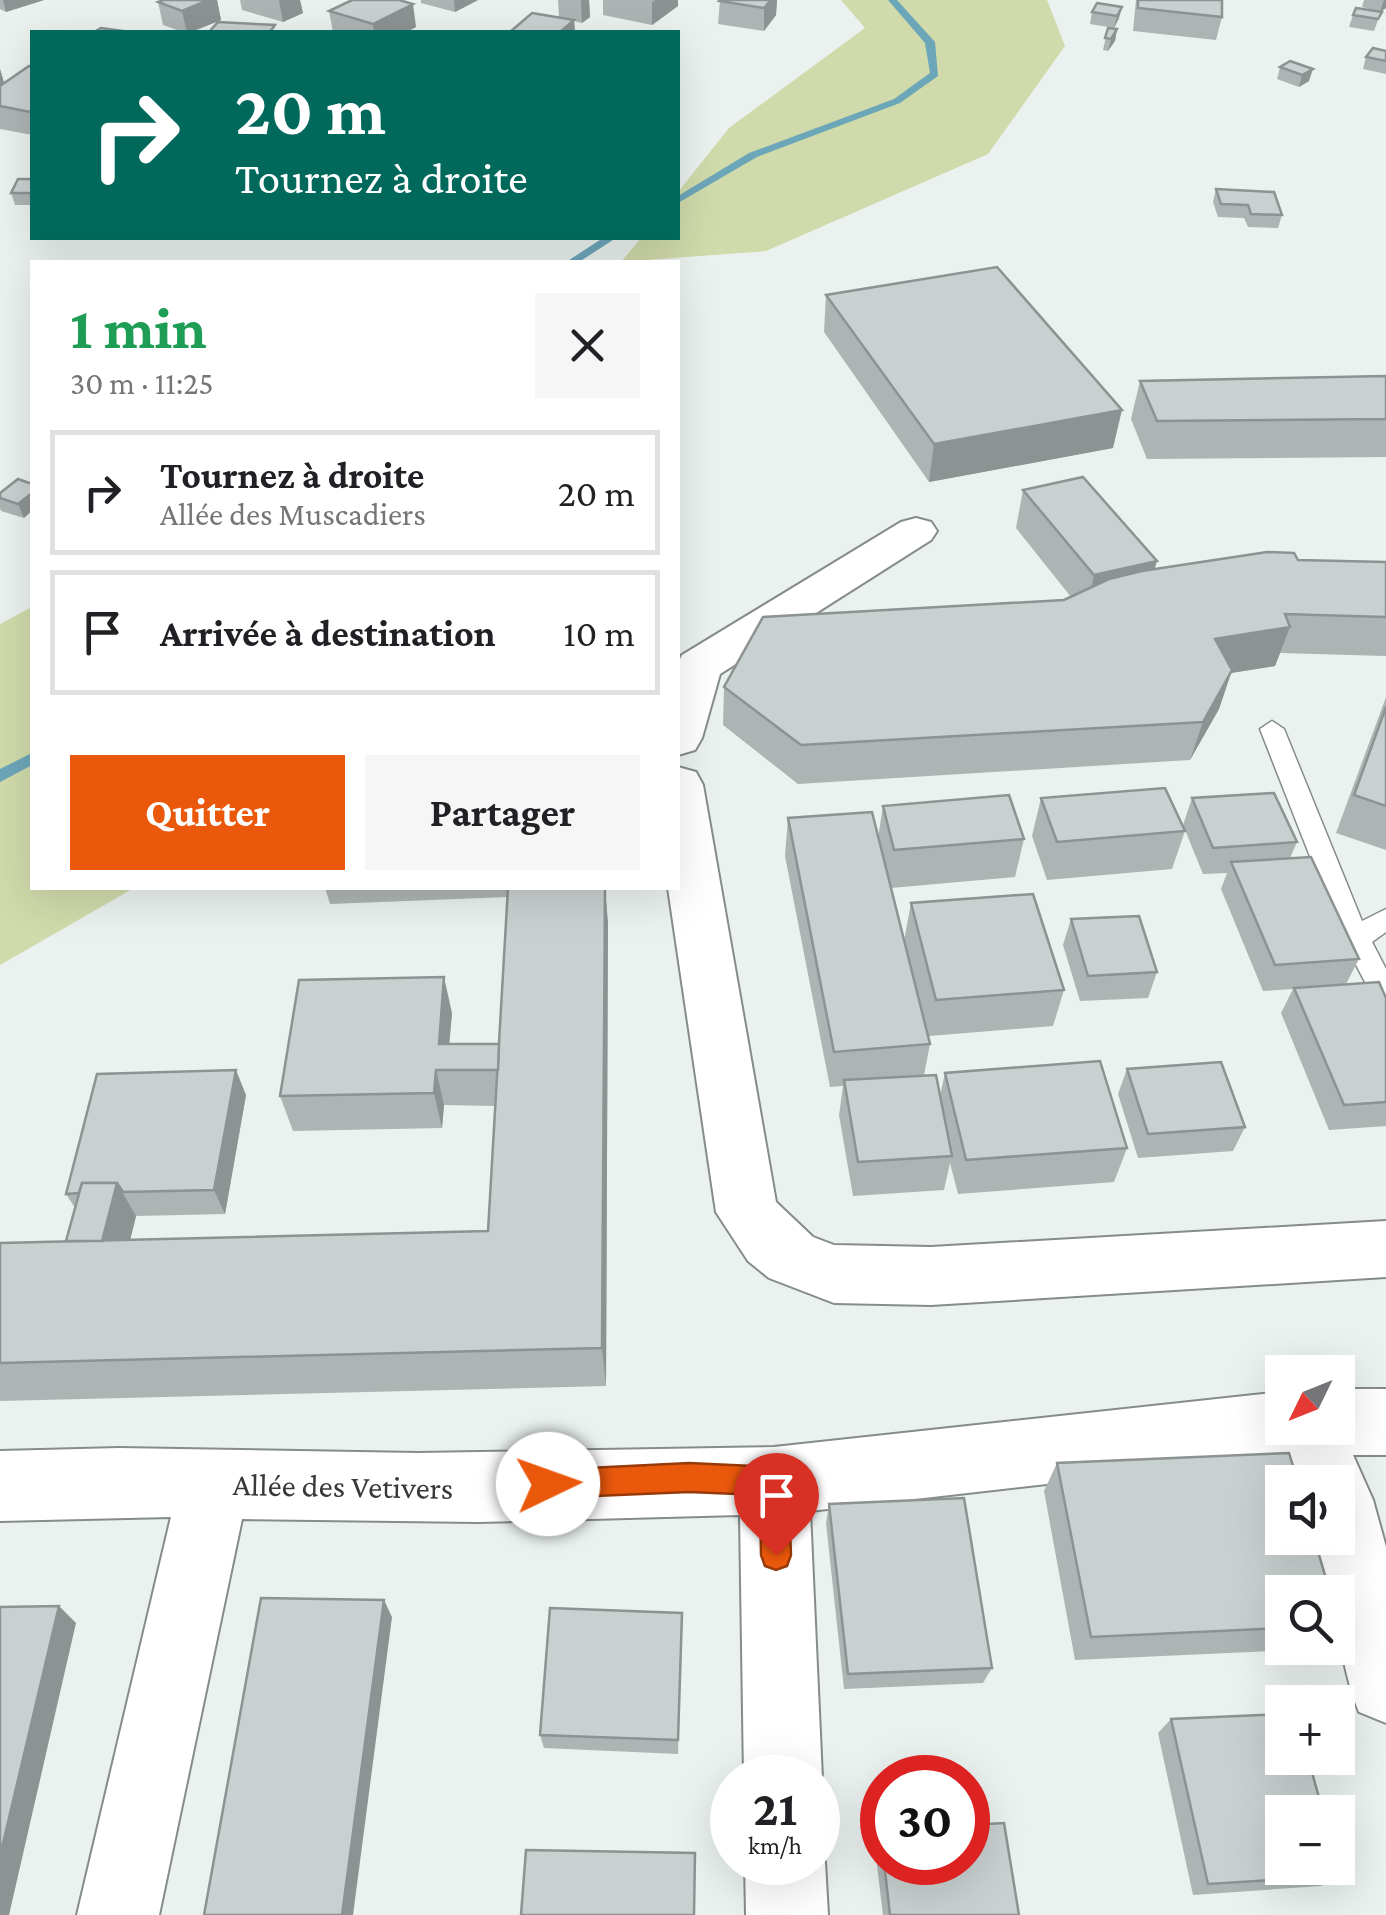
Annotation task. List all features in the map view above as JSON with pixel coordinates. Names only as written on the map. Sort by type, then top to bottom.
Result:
[{"type":"street","points":[[680,731],[699,666],[916,531]]},
{"type":"street","points":[[680,797],[747,1212],[791,1258],[834,1274],[931,1276],[1386,1249]]},
{"type":"street","points":[[1355,1422],[1386,1422]]},
{"type":"street","name":"Allée des Vetivers","points":[[0,1486],[103,1480],[479,1488],[689,1478],[774,1481],[1265,1427]]},
{"type":"street","points":[[774,1481],[782,1755]]},
{"type":"street","points":[[118,1915],[214,1485]]},
{"type":"street","points":[[1352,1555],[1386,1685]]},
{"type":"street","points":[[786,1885],[787,1915]]},
{"type":"lane","points":[[1272,730],[1356,938],[1386,995]]},
{"type":"lane","points":[[1356,938],[1386,919]]},
{"type":"green space","points":[[841,0],[1047,0],[1065,46],[988,154],[766,251],[623,260],[639,240],[680,240],[680,189],[729,128],[865,28]]},
{"type":"green space","points":[[30,608],[30,890],[131,890],[0,965],[0,624]]},
{"type":"building","points":[[208,0],[182,11],[158,2]]},
{"type":"building","points":[[352,0],[399,0],[413,4],[373,24],[329,11]]},
{"type":"building","points":[[720,0],[771,0],[764,8]]},
{"type":"building","points":[[1138,0],[1222,0],[1222,17],[1138,8]]},
{"type":"building","points":[[1097,3],[1122,7],[1117,16],[1092,12]]},
{"type":"building","points":[[1356,8],[1382,12],[1378,19],[1353,15]]},
{"type":"building","points":[[532,13],[574,20],[562,30],[512,30]]},
{"type":"building","points":[[218,22],[275,25],[271,30],[211,30]]},
{"type":"building","points":[[1108,28],[1117,29],[1111,39],[1105,38]]},
{"type":"building","points":[[1373,48],[1386,51],[1386,61],[1366,57]]},
{"type":"building","points":[[1290,61],[1313,69],[1302,75],[1280,67]]},
{"type":"building","points":[[30,66],[30,112],[0,106],[0,86]]},
{"type":"building","points":[[18,179],[30,179],[30,193],[11,193]]},
{"type":"building","points":[[1216,189],[1274,192],[1282,215],[1251,214],[1248,205],[1221,204]]},
{"type":"building","points":[[997,267],[1122,410],[934,444],[826,295]]},
{"type":"building","points":[[1386,376],[1386,419],[1157,421],[1140,381]]},
{"type":"building","points":[[1083,477],[1157,561],[1094,575],[1023,490]]},
{"type":"building","points":[[18,479],[30,483],[30,495],[18,504],[0,498],[0,493]]},
{"type":"building","points":[[1267,552],[1294,553],[1298,560],[1386,562],[1386,617],[1285,614],[1290,627],[1215,639],[1232,670],[1203,722],[801,745],[724,687],[763,617],[1064,600],[1109,579],[1142,571]]},
{"type":"building","points":[[1386,707],[1386,806],[1354,795]]},
{"type":"building","points":[[1165,788],[1185,831],[1057,842],[1041,798]]},
{"type":"building","points":[[1274,793],[1297,842],[1213,848],[1192,798]]},
{"type":"building","points":[[1009,795],[1024,839],[894,850],[883,806]]},
{"type":"building","points":[[872,812],[930,1044],[834,1052],[788,818]]},
{"type":"building","points":[[1311,857],[1359,959],[1275,965],[1231,862]]},
{"type":"building","points":[[508,890],[605,890],[602,1348],[0,1363],[0,1243],[488,1231]]},
{"type":"building","points":[[1033,894],[1064,990],[936,1000],[911,903]]},
{"type":"building","points":[[1139,916],[1157,972],[1088,976],[1071,919]]},
{"type":"building","points":[[444,977],[439,1044],[499,1044],[498,1070],[436,1070],[434,1093],[280,1096],[299,980]]},
{"type":"building","points":[[1379,982],[1386,998],[1386,1102],[1344,1105],[1294,988]]},
{"type":"building","points":[[1100,1061],[1127,1148],[966,1160],[945,1073]]},
{"type":"building","points":[[1221,1062],[1245,1127],[1148,1134],[1127,1069]]},
{"type":"building","points":[[236,1070],[214,1190],[123,1192],[117,1183],[82,1183],[79,1193],[66,1194],[97,1074]]},
{"type":"building","points":[[936,1075],[952,1156],[858,1162],[844,1080]]},
{"type":"building","points":[[82,1183],[117,1183],[102,1241],[66,1241]]},
{"type":"building","points":[[1289,1453],[1293,1465],[1265,1465],[1265,1555],[1319,1555],[1325,1575],[1265,1575],[1265,1629],[1091,1637],[1057,1463]]},
{"type":"building","points":[[964,1498],[992,1668],[848,1674],[829,1504]]},
{"type":"building","points":[[261,1598],[384,1600],[342,1915],[204,1915]]},
{"type":"building","points":[[59,1606],[0,1856],[0,1607]]},
{"type":"building","points":[[550,1608],[682,1613],[678,1740],[540,1735]]},
{"type":"building","points":[[1265,1715],[1265,1775],[1313,1775],[1318,1795],[1265,1795],[1265,1881],[1208,1884],[1171,1719]]},
{"type":"building","points":[[1004,1823],[1019,1915],[890,1915],[887,1885],[990,1885],[990,1824]]},
{"type":"building","points":[[526,1850],[695,1853],[694,1915],[521,1915]]},
{"type":"waterway","points":[[680,199],[753,155],[897,101],[935,74],[930,42],[892,0]]},
{"type":"waterway","points":[[575,260],[607,240]]},
{"type":"waterway","points":[[0,776],[30,759]]},
{"type":"route","points":[[548,1484],[689,1478],[774,1481],[776,1555]]}]
